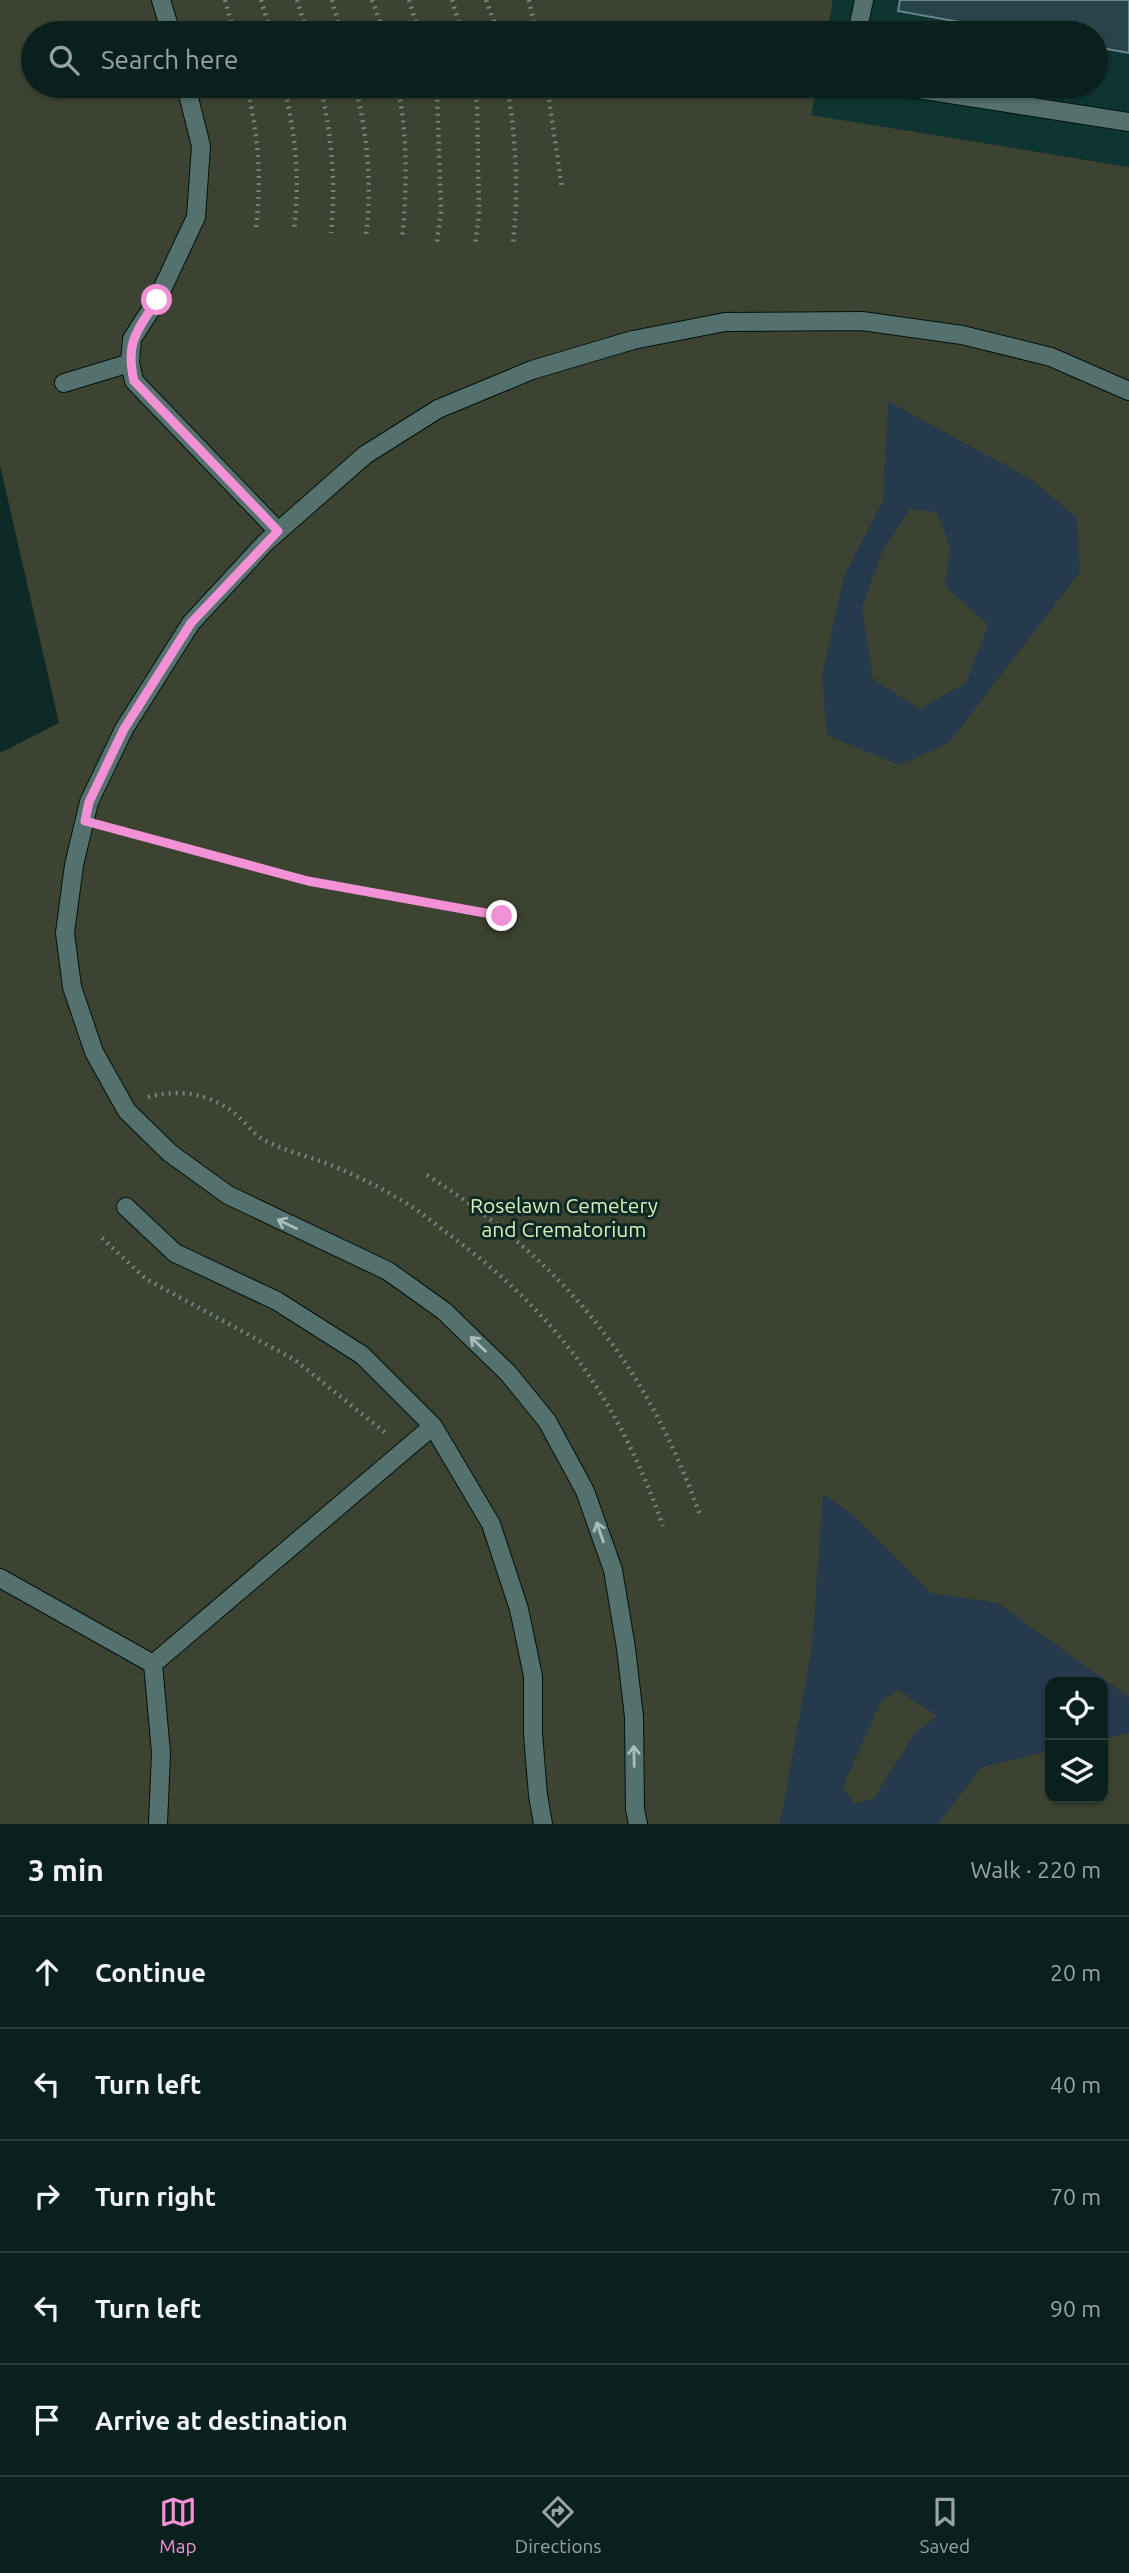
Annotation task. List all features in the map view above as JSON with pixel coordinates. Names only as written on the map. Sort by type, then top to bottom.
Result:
[{"type":"lane","points":[[161,0],[167,21]]},
{"type":"lane","points":[[860,21],[864,0]]},
{"type":"lane","points":[[189,98],[201,146],[196,217],[157,300],[132,339],[130,363],[134,381],[278,531]]},
{"type":"lane","points":[[976,98],[1129,122]]},
{"type":"lane","points":[[638,1824],[635,1809],[634,1717],[613,1570],[585,1491],[547,1421],[508,1373],[444,1311],[388,1270],[229,1195],[170,1153],[127,1111],[94,1052],[72,987],[65,933],[74,866],[89,802],[124,729],[191,623],[278,531],[365,455],[438,410],[532,370],[633,340],[725,323],[862,321],[962,335],[1051,357],[1129,391]]},
{"type":"lane","points":[[64,383],[130,363]]},
{"type":"lane","points":[[126,1207],[175,1253],[277,1301],[362,1355],[433,1426],[491,1524],[519,1609],[533,1676],[533,1734],[543,1824]]},
{"type":"lane","points":[[152,1664],[433,1426]]},
{"type":"lane","points":[[0,1578],[152,1664]]},
{"type":"lane","points":[[152,1664],[160,1753],[158,1824]]},
{"type":"path","points":[[225,0],[231,21]]},
{"type":"path","points":[[261,0],[267,21]]},
{"type":"path","points":[[297,0],[303,21]]},
{"type":"path","points":[[332,0],[338,21]]},
{"type":"path","points":[[372,0],[380,21]]},
{"type":"path","points":[[409,0],[415,21]]},
{"type":"path","points":[[452,0],[458,21]]},
{"type":"path","points":[[486,0],[494,21]]},
{"type":"path","points":[[529,0],[533,21]]},
{"type":"path","points":[[250,98],[258,137],[260,195],[256,227]]},
{"type":"path","points":[[287,98],[296,141],[298,200],[294,230]]},
{"type":"path","points":[[322,98],[332,144],[334,202],[331,233]]},
{"type":"path","points":[[358,98],[368,146],[370,204],[366,236]]},
{"type":"path","points":[[398,98],[406,207],[402,239]]},
{"type":"path","points":[[438,98],[441,211],[438,242]]},
{"type":"path","points":[[475,245],[479,215],[476,98]]},
{"type":"path","points":[[509,98],[516,218],[513,242]]},
{"type":"path","points":[[550,98],[562,188]]},
{"type":"path","points":[[85,821],[308,881],[502,916]]},
{"type":"path","points":[[123,1104],[164,1093],[190,1094],[212,1099],[233,1112],[261,1139],[294,1154],[328,1164],[399,1199],[475,1254],[531,1303],[564,1341],[594,1382],[633,1451],[663,1526]]},
{"type":"path","points":[[427,1175],[474,1205],[516,1240],[556,1277],[592,1317],[625,1360],[648,1397],[686,1474],[700,1515]]},
{"type":"path","points":[[102,1238],[146,1279],[295,1360],[346,1399],[405,1450]]},
{"type":"shaded area","points":[[833,0],[1129,0],[1129,167],[811,115],[815,98],[1108,98],[1108,21],[829,21]]},
{"type":"green space","name":"Roselawn Cemetery and Crematorium","points":[[0,0],[833,0],[829,21],[21,21],[21,98],[815,98],[811,115],[1129,167],[1129,1824],[0,1824],[0,753],[59,723],[0,465]]},
{"type":"water","points":[[888,401],[1032,480],[1077,518],[1080,572],[949,743],[899,765],[827,735],[822,675],[844,576],[883,500]],"holes":[[[910,509],[936,512],[950,547],[945,586],[988,625],[966,682],[920,709],[873,679],[862,608],[882,552]]]},
{"type":"water","points":[[823,1493],[854,1516],[931,1593],[998,1603],[1101,1677],[1045,1677],[1045,1752],[982,1767],[938,1824],[780,1824],[812,1646]],"holes":[[[898,1690],[937,1716],[915,1733],[874,1798],[854,1804],[843,1786],[882,1700]]]},
{"type":"water","points":[[1108,1682],[1129,1697],[1129,1733],[1108,1738]]},
{"type":"building","points":[[900,0],[1129,0],[1129,53],[1108,49],[1108,21],[954,21],[898,11]]},
{"type":"route","points":[[157,300],[132,339],[130,363],[134,381],[278,531],[191,623],[124,729],[89,802],[85,821],[308,881],[502,916]]}]
